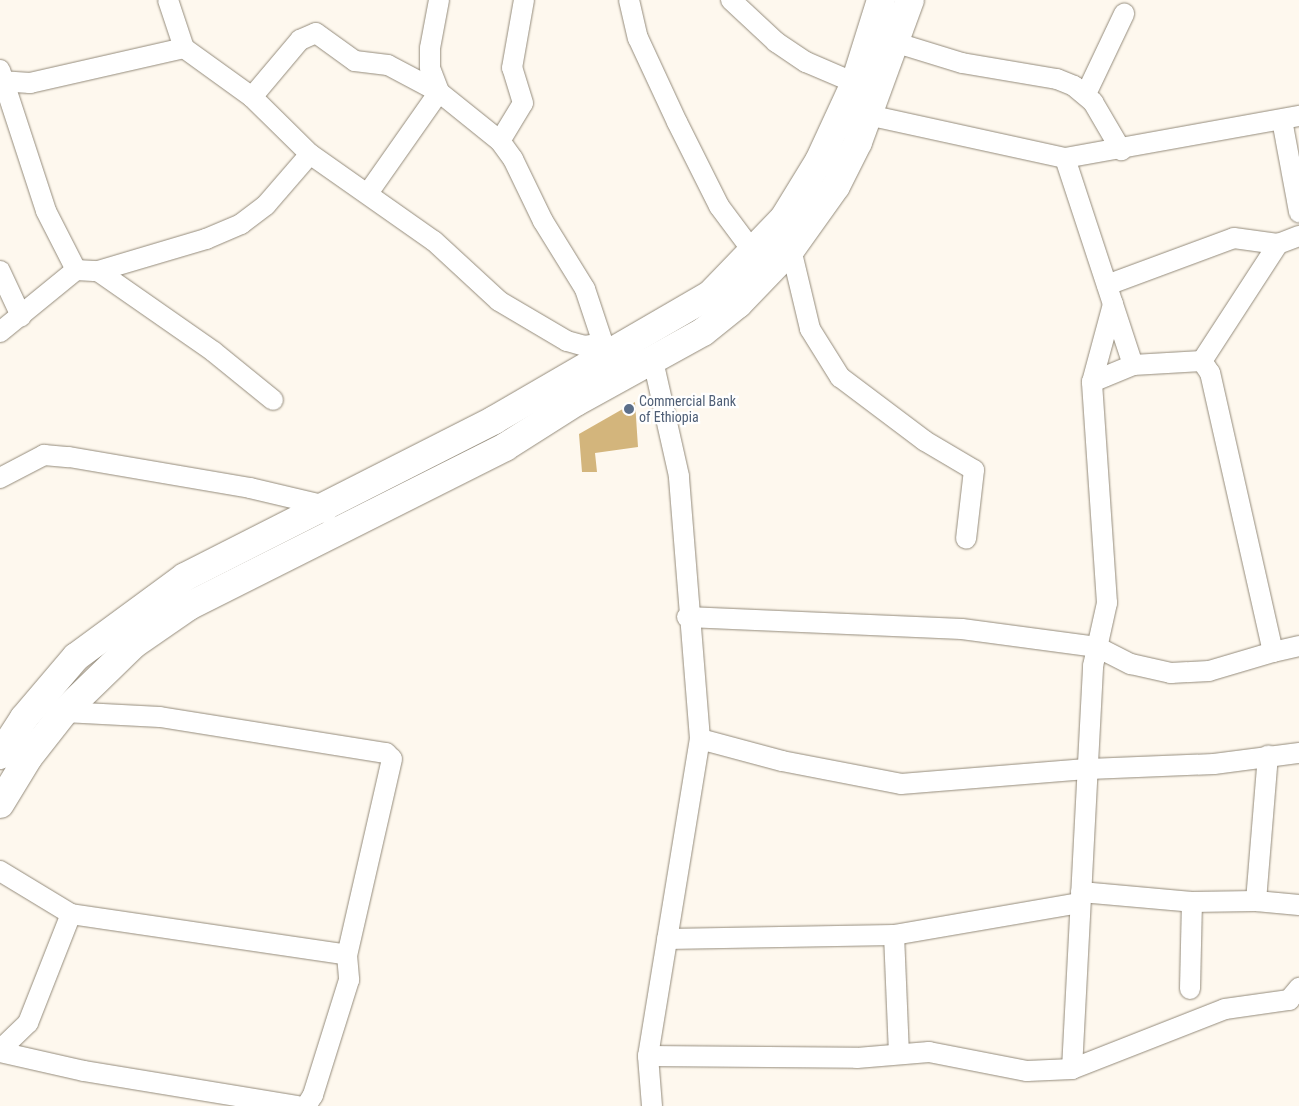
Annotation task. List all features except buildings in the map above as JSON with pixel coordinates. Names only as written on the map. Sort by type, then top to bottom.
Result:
[{"type":"main road","points":[[0,755],[24,718],[71,664],[108,631],[185,577],[322,505],[494,420],[606,348],[710,295],[754,253],[784,218],[819,161],[855,83],[881,0]]},
{"type":"main road","points":[[0,804],[28,758],[64,712],[134,644],[189,606],[505,446],[576,402],[653,362],[703,332],[738,304],[791,249],[836,186],[868,115],[897,43],[910,0]]},
{"type":"street","points":[[168,0],[184,48],[252,97],[310,154],[434,241],[499,301],[567,341],[585,346],[606,348],[575,268],[543,222],[513,159],[500,142],[439,92],[388,65],[355,61],[316,34],[300,40],[252,97]]},
{"type":"street","points":[[439,0],[430,48],[430,68],[439,92]]},
{"type":"street","points":[[500,142],[523,103],[512,68],[524,0]]},
{"type":"street","points":[[629,0],[638,38],[677,122],[719,206],[754,253]]},
{"type":"street","points":[[730,0],[791,52],[855,83]]},
{"type":"street","points":[[1086,94],[1124,14]]},
{"type":"street","points":[[897,43],[962,63],[1057,79],[1086,94],[1121,150]]},
{"type":"street","points":[[1,77],[30,83],[184,48]]},
{"type":"street","points":[[1,77],[46,210],[76,270]]},
{"type":"street","points":[[368,193],[439,92]]},
{"type":"street","points":[[868,115],[1065,158],[1121,150],[1290,118],[1299,212]]},
{"type":"street","points":[[0,332],[22,316],[76,270],[98,271],[206,239],[241,224],[266,205],[310,154]]},
{"type":"street","points":[[1065,158],[1133,365]]},
{"type":"street","points":[[1108,285],[1234,238],[1278,244],[1299,236]]},
{"type":"street","points":[[1202,361],[1278,244]]},
{"type":"street","points":[[791,249],[810,329],[840,377],[925,441],[974,470],[966,539]]},
{"type":"street","points":[[0,271],[22,316]]},
{"type":"street","points":[[98,271],[214,352],[273,400]]},
{"type":"street","points":[[1072,1069],[1097,648],[1107,603],[1108,575],[1092,382],[1113,304]]},
{"type":"street","points":[[1092,382],[1133,365],[1202,361]]},
{"type":"street","points":[[1202,361],[1210,373],[1273,652]]},
{"type":"street","points":[[652,1106],[648,1056],[700,739],[688,618],[679,476],[653,362]]},
{"type":"street","points":[[0,478],[44,454],[70,456],[322,505],[336,532]]},
{"type":"street","points":[[688,618],[962,629],[1097,648],[1131,664],[1171,673],[1209,672],[1299,646]]},
{"type":"street","points":[[64,712],[160,717],[386,753],[392,759],[392,770],[347,955],[348,980],[313,1095],[306,1106]]},
{"type":"street","points":[[700,739],[782,761],[901,784],[1089,768],[1214,764],[1268,755],[1299,753]]},
{"type":"street","points":[[1256,901],[1268,755]]},
{"type":"street","points":[[0,871],[71,914],[347,955]]},
{"type":"street","points":[[666,939],[894,935],[1081,897],[1192,902],[1256,901],[1299,905]]},
{"type":"street","points":[[1190,989],[1192,902]]},
{"type":"street","points":[[0,1051],[28,1024],[71,914]]},
{"type":"street","points":[[894,935],[899,1052]]},
{"type":"street","points":[[648,1056],[857,1058],[899,1052],[930,1052],[1027,1071],[1072,1069],[1225,1009],[1289,1000],[1299,988]]},
{"type":"street","points":[[0,1051],[84,1071],[297,1106]]},
{"type":"place","name":"Commercial Bank of Ethiopia","points":[[629,409]]}]
